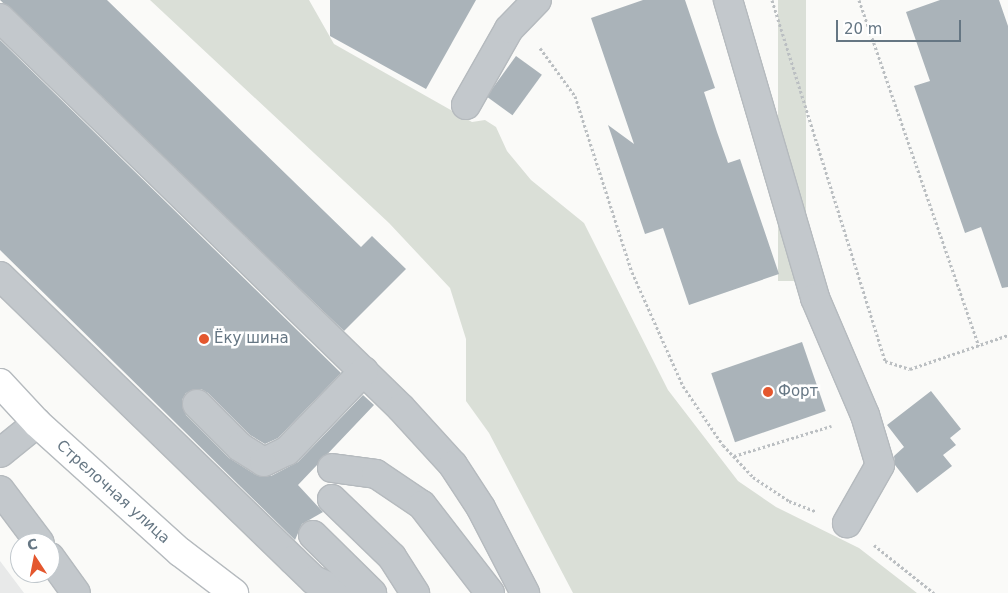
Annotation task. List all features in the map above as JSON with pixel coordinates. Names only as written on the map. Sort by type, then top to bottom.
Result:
[{"type":"main road","name":"Стрелочная улица","points":[[0,383],[37,423],[180,552],[234,593]]},
{"type":"lane","points":[[466,105],[514,23],[538,0]]},
{"type":"lane","points":[[728,0],[815,298],[866,415],[880,465],[847,523]]},
{"type":"lane","points":[[0,18],[364,371],[453,465],[481,508],[525,593]]},
{"type":"lane","points":[[0,276],[314,580],[343,593]]},
{"type":"lane","points":[[197,404],[240,446],[264,462],[288,451],[364,371]]},
{"type":"lane","points":[[0,453],[37,423]]},
{"type":"lane","points":[[332,468],[376,474],[422,505],[490,593]]},
{"type":"lane","points":[[0,490],[32,533]]},
{"type":"lane","points":[[332,498],[392,557],[415,593]]},
{"type":"lane","points":[[313,536],[372,593]]},
{"type":"lane","points":[[60,571],[76,593]]},
{"type":"path","points":[[772,0],[885,361],[910,369],[1008,336]]},
{"type":"path","points":[[859,0],[979,346]]},
{"type":"path","points":[[514,23],[550,58],[575,96],[654,329],[683,386],[734,456],[753,478],[789,501],[847,523],[934,593]]},
{"type":"path","points":[[734,456],[866,415]]},
{"type":"shaded area","points":[[150,0],[309,0],[334,44],[472,122],[485,120],[496,127],[507,151],[531,180],[584,223],[668,390],[738,481],[776,507],[859,548],[917,593],[573,593],[489,433],[466,401],[466,339],[450,288],[389,223]]},
{"type":"shaded area","points":[[778,0],[806,0],[806,281],[778,281]]},
{"type":"shaded area","points":[[0,561],[10,574],[10,583],[16,583],[24,593],[0,593]]},
{"type":"building","points":[[0,0],[107,0],[361,247],[372,236],[406,269],[344,331]]},
{"type":"building","points":[[330,0],[476,0],[426,89],[330,36]]},
{"type":"building","points":[[643,0],[685,0],[715,88],[704,92],[717,132],[728,163],[740,159],[779,274],[689,305],[663,228],[645,234],[608,125],[634,144],[591,18]]},
{"type":"building","points":[[940,0],[999,0],[1008,26],[1008,287],[1002,288],[981,227],[965,233],[914,86],[930,81],[906,12]]},
{"type":"building","points":[[0,40],[341,373],[278,438],[265,444],[250,435],[208,393],[201,389],[186,393],[182,400],[186,415],[229,458],[256,475],[271,476],[298,462],[363,395],[374,405],[298,485],[323,512],[302,524],[295,540],[0,250]]},
{"type":"building","points":[[516,56],[542,75],[512,115],[487,96]]},
{"type":"building","name":"Форт","points":[[802,342],[826,411],[735,442],[711,373]]},
{"type":"building","points":[[931,391],[961,429],[950,438],[956,445],[943,455],[952,466],[917,493],[895,465],[894,456],[904,447],[887,425]]},
{"type":"place","name":"Ёку шина","points":[[204,339]]},
{"type":"place","name":"Форт","points":[[768,392]]}]
